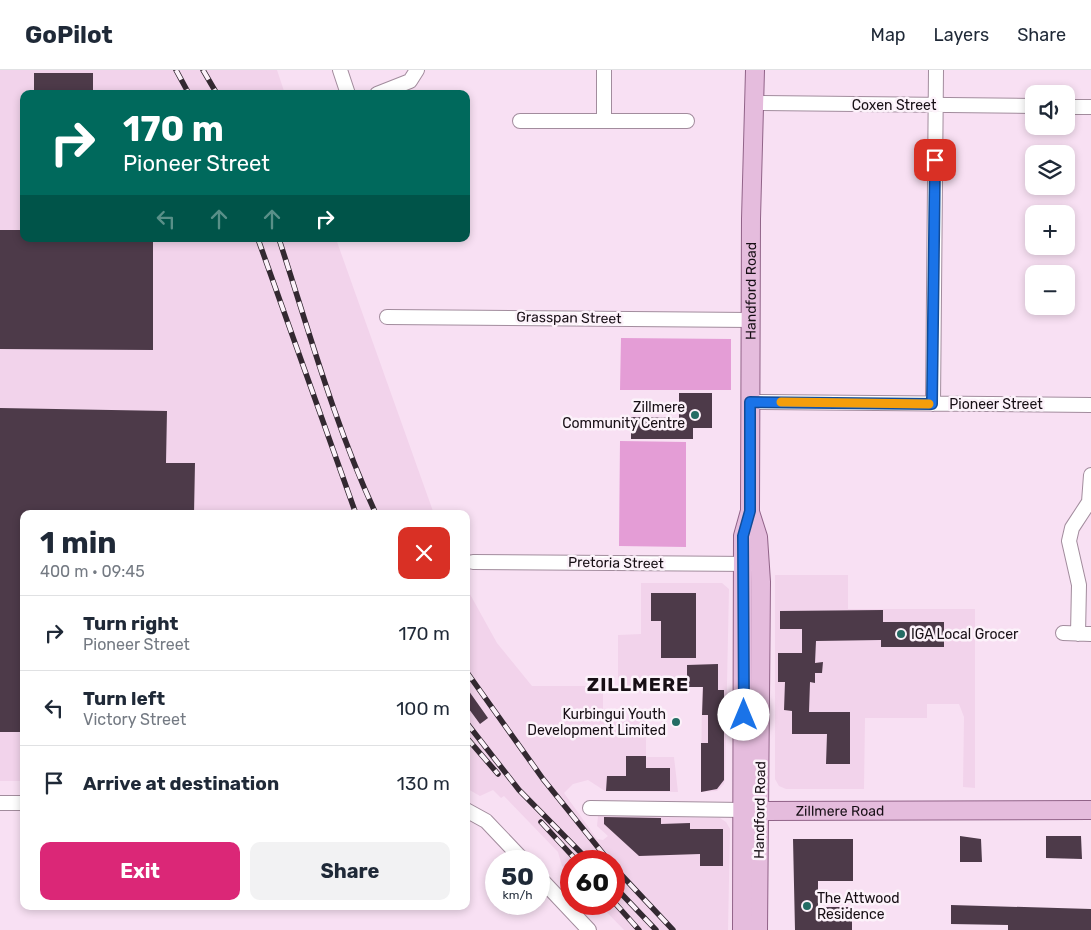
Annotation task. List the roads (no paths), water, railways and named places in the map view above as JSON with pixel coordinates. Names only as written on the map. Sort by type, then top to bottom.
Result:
[{"type":"main road","name":"Handford Road","points":[[755,70],[750,511],[743,536],[752,564],[752,811],[758,930]]},
{"type":"main road","name":"Zillmere Road","points":[[752,811],[1091,810]]},
{"type":"main road","name":"Handford Road","points":[[742,930],[752,811]]},
{"type":"street","points":[[340,70],[347,90]]},
{"type":"street","points":[[386,90],[410,81],[417,70]]},
{"type":"street","points":[[604,70],[604,121]]},
{"type":"street","points":[[932,404],[936,70]]},
{"type":"street","name":"Coxen Street","points":[[755,103],[1025,106]]},
{"type":"street","points":[[1075,107],[1091,107]]},
{"type":"street","points":[[520,120],[686,122]]},
{"type":"street","name":"Grasspan Street","points":[[387,317],[751,320]]},
{"type":"street","name":"Pioneer Street","points":[[750,402],[1091,405]]},
{"type":"street","points":[[1063,634],[1084,634],[1079,585],[1069,541],[1072,528],[1089,502],[1091,475]]},
{"type":"street","name":"Pretoria Street","points":[[473,562],[752,564]]},
{"type":"street","points":[[0,803],[20,803]]},
{"type":"street","name":"Zillmere Road","points":[[590,808],[752,811]]},
{"type":"street","points":[[470,812],[480,816],[513,850]]},
{"type":"street","points":[[550,889],[589,930]]},
{"type":"railway","points":[[176,70],[187,90]]},
{"type":"railway","points":[[203,70],[215,90]]},
{"type":"railway","points":[[259,242],[355,510]]},
{"type":"railway","points":[[280,242],[335,413],[374,510]]},
{"type":"railway","points":[[470,677],[543,779],[600,850]]},
{"type":"railway","points":[[470,727],[519,790],[578,850]]},
{"type":"railway","points":[[470,742],[498,774]]},
{"type":"railway","points":[[541,822],[567,850]]},
{"type":"railway","points":[[625,879],[673,930]]},
{"type":"railway","points":[[625,898],[656,930]]},
{"type":"railway","points":[[625,914],[639,930]]},
{"type":"place","name":"Zillmere Community Centre","points":[[695,415]]},
{"type":"place","name":"IGA Local Grocer","points":[[901,634]]},
{"type":"place","name":"Kurbingui Youth Development Limited","points":[[676,722]]},
{"type":"place","name":"The Attwood Residence","points":[[807,906]]},
{"type":"district","name":"ZILLMERE","points":[[638,684]]}]
